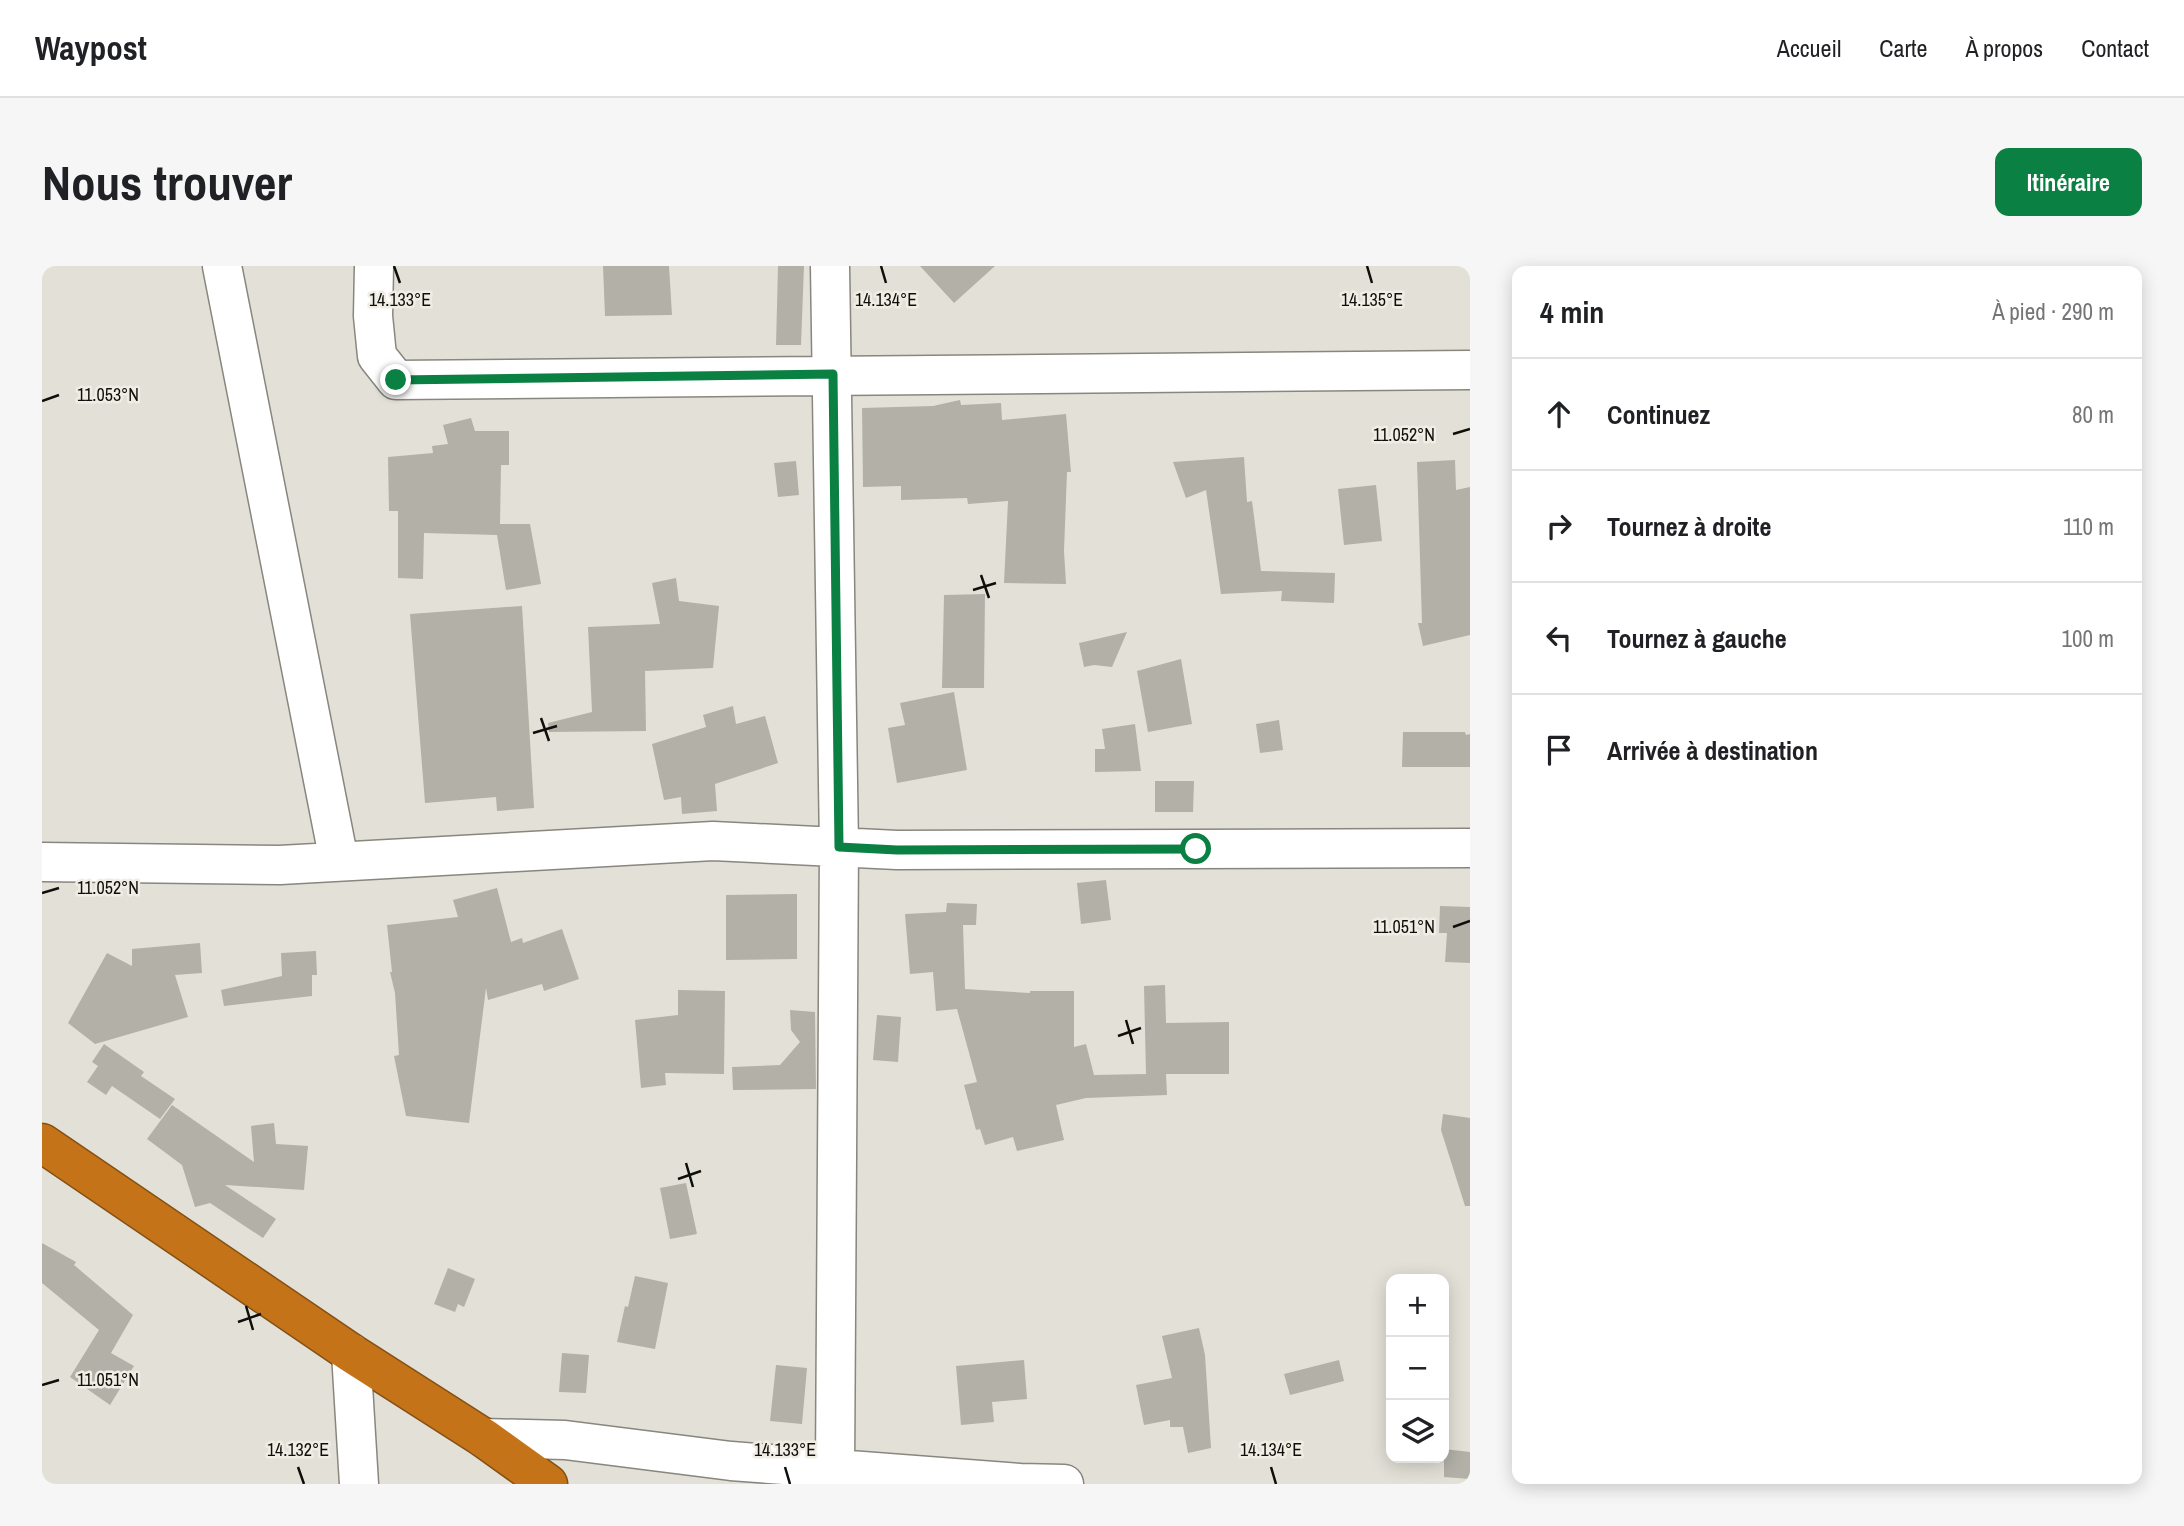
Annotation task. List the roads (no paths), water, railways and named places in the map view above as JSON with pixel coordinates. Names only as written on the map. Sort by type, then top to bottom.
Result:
[{"type":"highway","points":[[42,1143],[351,1353],[484,1438],[548,1484]]},
{"type":"street","points":[[222,266],[339,861]]},
{"type":"street","points":[[373,266],[373,316],[377,356],[396,380],[1470,369]]},
{"type":"street","points":[[830,266],[839,847],[835,1469]]},
{"type":"street","points":[[42,862],[280,864],[713,841],[897,850],[1470,848]]},
{"type":"street","points":[[351,1353],[359,1484]]},
{"type":"street","points":[[484,1438],[565,1440],[731,1461],[1064,1484]]}]
